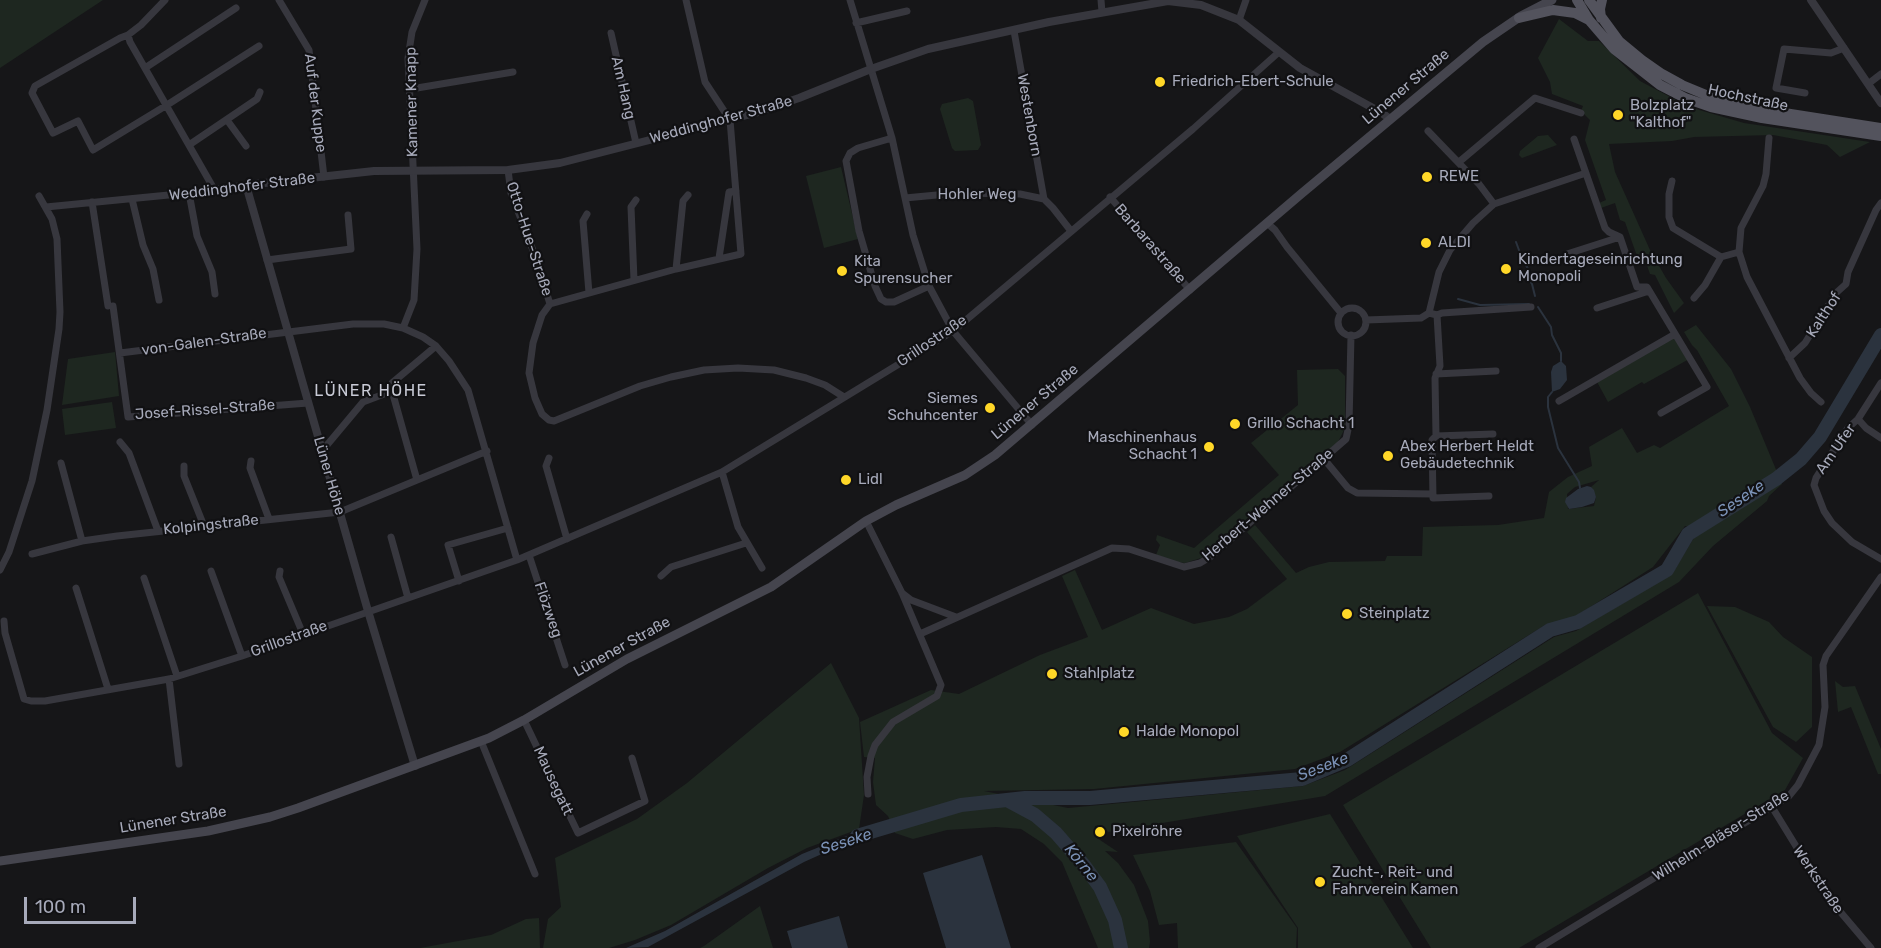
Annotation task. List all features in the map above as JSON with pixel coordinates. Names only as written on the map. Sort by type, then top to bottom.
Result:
[{"type":"main road","name":"Lünener Straße","points":[[0,861],[242,824],[298,808],[481,741],[524,720],[627,659],[774,586],[866,521],[964,475],[995,455],[1483,42],[1552,0]]},
{"type":"main road","name":"Hochstraße","points":[[1577,0],[1589,20],[1614,50],[1660,85],[1685,98],[1711,107],[1762,118],[1881,128]]},
{"type":"main road","name":"Hochstraße","points":[[1589,0],[1619,40],[1642,60],[1682,85],[1711,97],[1881,136]]},
{"type":"main road","points":[[1602,0],[1600,9],[1602,18]]},
{"type":"main road","points":[[1519,18],[1562,11],[1575,13],[1589,20]]},
{"type":"street","points":[[165,0],[141,26],[128,35],[35,86],[32,93],[53,133],[78,121],[93,150],[259,46]]},
{"type":"street","name":"Auf der Kuppe","points":[[279,0],[309,50],[324,177]]},
{"type":"street","name":"Kamener Knapp","points":[[403,328],[414,300],[417,249],[408,58],[412,32],[425,0]]},
{"type":"street","points":[[550,304],[676,269],[741,254],[730,120],[705,82],[686,0]]},
{"type":"street","points":[[850,0],[892,138],[913,235],[929,286],[953,331],[1032,424]]},
{"type":"street","points":[[1101,0],[1102,12]]},
{"type":"street","points":[[1239,20],[1246,0]]},
{"type":"street","name":"Weddinghofer Straße","points":[[46,207],[374,171],[508,170],[560,163],[730,120],[799,99],[871,69],[928,49],[1102,12],[1168,1],[1201,5],[1239,20],[1300,68],[1390,119]]},
{"type":"street","points":[[1813,1],[1881,103]]},
{"type":"street","points":[[145,68],[236,8]]},
{"type":"street","points":[[856,23],[907,11]]},
{"type":"street","name":"Westenborn","points":[[1014,31],[1044,199]]},
{"type":"street","name":"Am Hang","points":[[611,33],[636,143]]},
{"type":"street","points":[[128,35],[214,189]]},
{"type":"street","points":[[1805,93],[1776,88],[1784,49],[1831,53],[1844,48]]},
{"type":"street","name":"Grillostraße","points":[[4,621],[4,633],[24,699],[31,702],[173,677],[242,656],[518,560],[722,472],[953,331],[1193,129],[1279,52]]},
{"type":"street","points":[[411,90],[513,72]]},
{"type":"street","points":[[1868,84],[1881,74]]},
{"type":"street","points":[[189,145],[257,99],[260,92]]},
{"type":"street","points":[[1459,162],[1535,98],[1581,113]]},
{"type":"street","points":[[227,120],[246,146]]},
{"type":"street","points":[[1428,131],[1450,156],[1459,162],[1494,204]]},
{"type":"street","points":[[892,138],[858,148],[850,153],[846,161],[859,231],[881,299],[885,302],[894,302],[929,286]]},
{"type":"street","points":[[1769,138],[1763,186],[1741,228],[1739,252],[1747,277],[1789,358],[1811,393],[1821,402]]},
{"type":"street","points":[[1574,139],[1605,228],[1608,232],[1620,237],[1637,287],[1647,287],[1707,387],[1661,412]]},
{"type":"street","name":"Otto-Hue-Straße","points":[[508,170],[511,193],[534,253],[550,304],[542,315],[533,343],[529,373],[535,398],[543,414],[549,420],[555,421],[640,386],[704,370],[738,368],[774,370],[825,385],[844,397]]},
{"type":"street","points":[[1366,320],[1421,318],[1429,313],[1439,272],[1450,250],[1473,223],[1494,204],[1586,173]]},
{"type":"street","points":[[1672,181],[1669,194],[1669,217],[1674,228],[1721,257]]},
{"type":"street","name":"Lüner Höhe","points":[[246,185],[339,512],[415,766]]},
{"type":"street","points":[[719,258],[729,192],[736,191]]},
{"type":"street","points":[[189,193],[197,236],[212,273],[215,294]]},
{"type":"street","name":"Hohler Weg","points":[[905,198],[993,193],[1020,194],[1044,199]]},
{"type":"street","points":[[676,269],[683,201],[688,195]]},
{"type":"street","points":[[0,570],[9,552],[32,481],[47,410],[59,329],[57,239],[52,219],[39,196]]},
{"type":"street","name":"Barbarastraße","points":[[1110,197],[1190,290]]},
{"type":"street","points":[[132,199],[143,245],[153,269],[159,300]]},
{"type":"street","points":[[1044,199],[1071,231]]},
{"type":"street","points":[[634,280],[632,207],[636,200]]},
{"type":"street","points":[[92,202],[120,353]]},
{"type":"street","name":"Kalthof","points":[[1789,358],[1805,343],[1836,293],[1846,284],[1848,272],[1881,203]]},
{"type":"street","points":[[587,214],[583,221],[589,293]]},
{"type":"street","points":[[267,260],[351,249],[348,215]]},
{"type":"street","name":"Herbert-Wehner-Straße","points":[[920,633],[1112,548],[1129,549],[1178,566],[1192,566],[1200,563],[1210,557],[1343,443],[1348,435],[1351,335],[1340,328],[1341,313],[1267,223]]},
{"type":"street","points":[[1567,254],[1620,237]]},
{"type":"street","points":[[1694,298],[1705,285],[1721,257],[1739,252]]},
{"type":"street","points":[[1597,308],[1649,291]]},
{"type":"street","points":[[1429,313],[1437,315],[1531,307]]},
{"type":"street","points":[[1341,313],[1349,308],[1359,309],[1366,320],[1364,329],[1351,335]]},
{"type":"street","points":[[1437,315],[1440,366],[1435,378],[1436,436],[1432,440],[1433,498],[1489,496]]},
{"type":"street","name":"von-Galen-Straße","points":[[120,353],[353,324],[384,324],[403,328]]},
{"type":"street","points":[[403,328],[436,346],[450,361],[468,390],[518,560]]},
{"type":"street","points":[[1559,401],[1675,334]]},
{"type":"street","points":[[417,480],[392,391],[392,383],[436,346]]},
{"type":"street","name":"Josef-Rissel-Straße","points":[[120,353],[128,417],[308,403]]},
{"type":"street","points":[[1437,374],[1497,371]]},
{"type":"street","points":[[1881,382],[1858,418],[1866,428],[1881,438]]},
{"type":"street","points":[[322,452],[363,402],[392,391]]},
{"type":"street","name":"Am Ufer","points":[[1858,418],[1848,428],[1816,478],[1814,485],[1824,511],[1832,523],[1852,542],[1881,559]]},
{"type":"street","points":[[1436,436],[1493,434]]},
{"type":"street","points":[[120,442],[129,453],[158,531]]},
{"type":"street","name":"Kolpingstraße","points":[[32,554],[82,541],[339,512],[487,451]]},
{"type":"street","points":[[549,458],[546,466],[567,539]]},
{"type":"street","points":[[1324,459],[1348,488],[1357,493],[1433,494]]},
{"type":"street","points":[[251,461],[250,468],[269,519]]},
{"type":"street","points":[[61,463],[82,541]]},
{"type":"street","points":[[184,466],[184,476],[204,526]]},
{"type":"street","points":[[722,472],[738,527],[762,568]]},
{"type":"street","points":[[866,521],[920,633],[939,679],[940,692],[931,700],[899,718],[883,733],[871,756],[867,777],[868,794]]},
{"type":"street","points":[[459,582],[448,545],[508,528]]},
{"type":"street","points":[[391,537],[408,598]]},
{"type":"street","points":[[661,576],[671,567],[746,543]]},
{"type":"street","name":"Flözweg","points":[[529,555],[565,665]]},
{"type":"street","points":[[211,571],[242,656]]},
{"type":"street","points":[[280,571],[279,577],[303,634]]},
{"type":"street","points":[[144,578],[173,677],[179,764]]},
{"type":"street","name":"Wilhelm-Bläser-Straße","points":[[1539,948],[1789,796],[1798,785],[1819,745],[1825,706],[1823,665],[1838,638],[1881,578]]},
{"type":"street","points":[[76,588],[108,690]]},
{"type":"street","points":[[902,593],[912,600],[957,618]]},
{"type":"street","name":"Mausegatt","points":[[524,720],[578,833],[645,801],[632,758]]},
{"type":"street","points":[[481,741],[535,874]]},
{"type":"street","name":"Werkstraße","points":[[1772,807],[1826,895],[1871,948]]},
{"type":"shaded area","points":[[0,0],[103,0],[0,68]]},
{"type":"shaded area","points":[[1559,19],[1588,41],[1599,41],[1640,81],[1689,107],[1744,123],[1870,142],[1840,157],[1827,145],[1773,135],[1694,137],[1672,141],[1609,144],[1615,172],[1650,250],[1684,303],[1674,313],[1655,275],[1650,274],[1644,257],[1638,259],[1625,222],[1620,220],[1615,203],[1601,208],[1599,203],[1606,200],[1585,140],[1590,120],[1581,111],[1583,106],[1552,94],[1550,82],[1538,58]]},
{"type":"shaded area","points":[[968,98],[973,101],[981,145],[978,150],[955,151],[952,148],[940,109],[942,104]]},
{"type":"shaded area","points":[[1548,135],[1557,145],[1522,158],[1519,155],[1520,151],[1538,136]]},
{"type":"shaded area","points":[[841,167],[858,239],[824,248],[806,176]]},
{"type":"shaded area","points":[[1696,325],[1731,369],[1750,407],[1782,484],[1769,496],[1767,501],[1713,546],[1679,582],[1325,796],[1108,832],[1102,825],[1095,826],[1094,836],[1118,852],[1105,851],[1118,863],[1134,885],[1148,921],[1149,948],[1098,948],[1062,862],[1044,844],[1021,829],[996,827],[947,830],[913,839],[895,833],[888,816],[876,805],[873,782],[875,758],[864,757],[860,722],[931,690],[959,694],[1040,655],[1088,637],[1062,576],[1075,570],[1102,630],[1151,608],[1194,624],[1229,617],[1247,609],[1287,579],[1247,532],[1255,525],[1296,573],[1329,562],[1385,561],[1387,556],[1422,556],[1423,527],[1498,525],[1544,518],[1549,492],[1568,477],[1592,466],[1589,447],[1622,428],[1637,453],[1654,445],[1660,448],[1729,406],[1684,332]],"holes":[[[1599,480],[1591,487],[1596,497],[1594,506],[1568,509],[1567,494],[1575,487]],[[1685,526],[1705,529],[1695,536],[1672,574],[1576,631],[1554,637],[1345,770],[1303,786],[1068,808],[984,791],[1094,789],[1295,769],[1340,752],[1545,625],[1573,618],[1653,567]]]},
{"type":"shaded area","points":[[1675,334],[1691,358],[1608,402],[1596,380]]},
{"type":"shaded area","points":[[115,352],[119,396],[62,405],[68,359]]},
{"type":"shaded area","points":[[1338,369],[1345,376],[1345,428],[1338,442],[1201,558],[1185,563],[1156,555],[1160,545],[1156,540],[1157,535],[1194,548],[1279,475],[1251,443],[1298,405],[1297,370]]},
{"type":"shaded area","points":[[112,402],[116,428],[65,435],[62,409]]},
{"type":"shaded area","points":[[1698,593],[1772,733],[1803,758],[1785,790],[1519,948],[1431,948],[1343,805]]},
{"type":"shaded area","points":[[1707,606],[1735,607],[1769,622],[1783,637],[1812,657],[1812,727],[1796,742],[1773,727]]},
{"type":"shaded area","points":[[831,663],[859,718],[864,795],[859,829],[807,848],[768,868],[671,925],[635,940],[609,948],[543,948],[548,919],[561,907],[555,858],[637,819],[687,783]]},
{"type":"shaded area","points":[[1835,681],[1843,687],[1855,686],[1881,749],[1881,774],[1878,774],[1851,707],[1838,712]]},
{"type":"shaded area","name":"Zucht-, Reit- und Fahrverein Kamen","points":[[1330,814],[1413,948],[1298,948],[1298,928],[1237,836]]},
{"type":"shaded area","points":[[1236,842],[1297,928],[1296,948],[1178,948],[1177,923],[1159,925],[1150,891],[1133,855]]},
{"type":"shaded area","points":[[760,906],[773,948],[700,948],[704,946]]},
{"type":"shaded area","points":[[539,918],[540,948],[420,948],[491,935],[526,919]]},
{"type":"water","points":[[1561,361],[1566,366],[1567,380],[1560,389],[1552,392],[1551,372],[1553,366]]},
{"type":"water","points":[[1587,486],[1594,490],[1596,497],[1594,503],[1569,509],[1565,502],[1566,498],[1578,489]]},
{"type":"water","points":[[873,829],[876,834],[855,839],[804,862],[648,947],[626,948],[665,931],[802,854],[844,837]]},
{"type":"water","points":[[982,855],[1011,948],[946,948],[923,873]]},
{"type":"water","points":[[839,916],[848,948],[792,948],[787,931]]},
{"type":"waterway","points":[[1516,242],[1529,270],[1528,278],[1535,296]]},
{"type":"waterway","points":[[1458,299],[1480,305],[1529,304]]},
{"type":"waterway","points":[[1538,307],[1551,327],[1552,335],[1561,353],[1561,361]]},
{"type":"waterway","name":"Seseke","points":[[857,836],[961,805],[1025,798],[1090,798],[1302,779],[1347,760],[1550,630],[1578,622],[1667,570],[1688,534],[1776,479],[1801,459],[1820,437],[1881,335]]},
{"type":"waterway","points":[[1552,392],[1548,397],[1548,407],[1558,448],[1579,482],[1580,488]]},
{"type":"waterway","name":"Körne","points":[[1009,801],[1035,815],[1056,833],[1083,864],[1100,887],[1115,920],[1121,948]]},
{"type":"place","name":"Friedrich-Ebert-Schule","points":[[1160,82]]},
{"type":"place","name":"Bolzplatz \"Kalthof\"","points":[[1618,115]]},
{"type":"place","name":"REWE","points":[[1427,177]]},
{"type":"place","name":"ALDI","points":[[1426,243]]},
{"type":"place","name":"Kindertageseinrichtung Monopoli","points":[[1506,269]]},
{"type":"place","name":"Kita Spurensucher","points":[[842,271]]},
{"type":"place","name":"Siemes Schuhcenter","points":[[990,408]]},
{"type":"place","name":"Grillo Schacht 1","points":[[1235,424]]},
{"type":"place","name":"Maschinenhaus Schacht 1","points":[[1209,447]]},
{"type":"place","name":"Abex Herbert Heldt Gebäudetechnik","points":[[1388,456]]},
{"type":"place","name":"Lidl","points":[[846,480]]},
{"type":"place","name":"Steinplatz","points":[[1347,614]]},
{"type":"place","name":"Stahlplatz","points":[[1052,674]]},
{"type":"place","name":"Halde Monopol","points":[[1124,732]]},
{"type":"place","name":"Pixelröhre","points":[[1100,832]]},
{"type":"place","name":"Zucht-, Reit- und Fahrverein Kamen","points":[[1320,882]]},
{"type":"district","name":"LÜNER HÖHE","points":[[371,391]]}]
